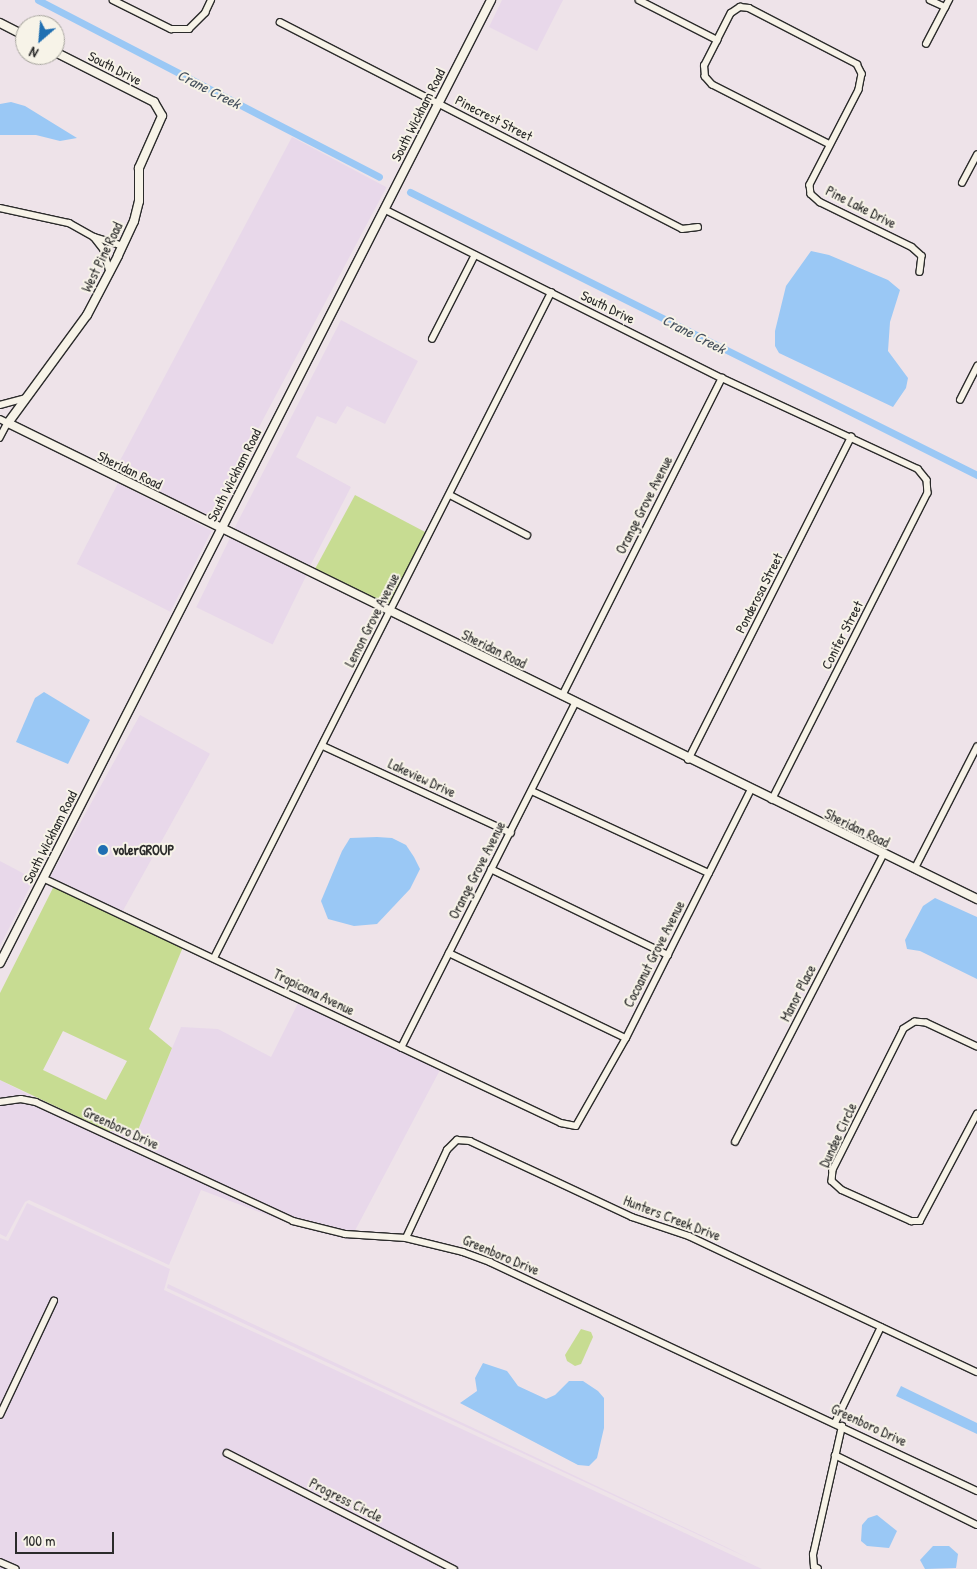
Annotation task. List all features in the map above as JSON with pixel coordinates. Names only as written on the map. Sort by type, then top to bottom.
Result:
[{"type":"street","points":[[113,0],[171,29],[189,30],[205,13],[211,0]]},
{"type":"street","name":"South Wickham Road","points":[[0,963],[491,0]]},
{"type":"street","points":[[639,0],[717,40],[704,66],[705,77],[712,85],[830,145]]},
{"type":"street","points":[[930,0],[945,7]]},
{"type":"street","points":[[926,44],[948,0]]},
{"type":"street","name":"Pine Lake Drive","points":[[717,40],[731,13],[740,7],[750,8],[857,64],[862,74],[859,90],[810,185],[811,194],[820,202],[912,246],[922,256],[920,272]]},
{"type":"street","name":"Pinecrest Street","points":[[280,22],[682,229],[698,227]]},
{"type":"street","points":[[0,23],[15,31]]},
{"type":"street","name":"South Drive","points":[[65,57],[154,102],[160,110]]},
{"type":"street","name":"West Pine Road","points":[[0,438],[23,399],[87,315],[123,246],[139,201],[138,168],[160,124],[160,110]]},
{"type":"street","points":[[962,183],[977,155]]},
{"type":"street","points":[[0,208],[69,223],[94,237],[123,246]]},
{"type":"street","name":"South Drive","points":[[384,209],[722,378],[918,469],[927,480]]},
{"type":"street","points":[[94,237],[104,250],[110,272]]},
{"type":"street","points":[[432,339],[475,255]]},
{"type":"street","name":"Lemon Grove Avenue","points":[[214,958],[551,293]]},
{"type":"street","points":[[960,400],[977,366]]},
{"type":"street","name":"Orange Grove Avenue","points":[[562,696],[722,378]]},
{"type":"street","points":[[0,405],[23,399]]},
{"type":"street","name":"Sheridan Road","points":[[0,419],[883,856],[915,868],[977,899]]},
{"type":"street","name":"Ponderosa Street","points":[[688,760],[851,437]]},
{"type":"street","name":"Conifer Street","points":[[772,800],[928,493],[927,480]]},
{"type":"street","points":[[450,495],[527,535]]},
{"type":"street","name":"Orange Grove Avenue","points":[[401,1048],[575,703]]},
{"type":"street","name":"Lakeview Drive","points":[[323,746],[511,833]]},
{"type":"street","points":[[915,868],[977,747]]},
{"type":"street","name":"Cocoanut Grove Avenue","points":[[576,1126],[626,1038],[751,790]]},
{"type":"street","points":[[532,791],[709,873]]},
{"type":"street","name":"Manor Place","points":[[735,1142],[883,856]]},
{"type":"street","points":[[492,869],[668,955]]},
{"type":"street","name":"Tropicana Avenue","points":[[43,878],[561,1123],[576,1126]]},
{"type":"street","points":[[449,953],[626,1038]]},
{"type":"street","name":"Dundee Circle","points":[[977,1048],[926,1023],[915,1022],[904,1029],[833,1170],[832,1180],[842,1190],[911,1221],[920,1221],[977,1114]]},
{"type":"street","name":"Greenboro Drive","points":[[0,1102],[20,1099],[36,1102],[293,1221],[345,1234],[406,1238],[490,1262],[977,1490]]},
{"type":"street","name":"Hunters Creek Drive","points":[[406,1238],[447,1150],[457,1140],[470,1141],[632,1217],[689,1236],[977,1372]]},
{"type":"street","points":[[0,1415],[54,1301]]},
{"type":"street","points":[[835,1423],[881,1327]]},
{"type":"street","points":[[818,1569],[814,1567],[813,1556],[842,1426]]},
{"type":"street","name":"Progress Circle","points":[[228,1453],[454,1569]]},
{"type":"street","points":[[835,1455],[977,1525]]},
{"type":"street","points":[[0,1562],[16,1569]]},
{"type":"shaded area","points":[[502,0],[563,0],[537,51],[489,27]]},
{"type":"shaded area","points":[[292,137],[386,187],[209,522],[114,472]]},
{"type":"shaded area","points":[[341,320],[418,361],[385,424],[347,406],[336,424],[317,416],[296,457],[351,487],[309,568],[233,531]]},
{"type":"shaded area","points":[[118,483],[212,531],[170,612],[77,564]]},
{"type":"shaded area","points":[[230,538],[306,575],[273,644],[196,607]]},
{"type":"shaded area","points":[[140,715],[210,754],[118,919],[48,880]]},
{"type":"shaded area","points":[[0,861],[34,879],[0,946]]},
{"type":"shaded area","points":[[299,1001],[440,1070],[350,1240],[305,1229],[201,1190],[169,1265],[29,1200],[25,1202],[6,1237],[0,1234],[0,1080],[51,1106],[138,1130],[181,1027],[218,1029],[271,1057]]},
{"type":"shaded area","points":[[27,1203],[170,1269],[164,1290],[762,1569],[0,1569],[0,1238],[8,1241]]},
{"type":"shaded area","points":[[168,1284],[724,1546],[748,1558],[167,1288]]},
{"type":"green space","points":[[355,495],[427,533],[392,603],[387,604],[315,569]]},
{"type":"green space","points":[[55,884],[183,947],[149,1029],[172,1048],[138,1130],[108,1131],[0,1080],[0,993]],"holes":[[[63,1031],[127,1061],[106,1100],[43,1070]]]},
{"type":"green space","points":[[581,1329],[591,1332],[593,1337],[581,1364],[575,1366],[567,1361],[565,1355]]},
{"type":"water","points":[[11,102],[25,106],[77,138],[60,141],[36,135],[0,135],[0,104]]},
{"type":"water","points":[[811,251],[829,255],[888,280],[900,290],[890,322],[888,351],[908,378],[906,388],[893,407],[779,353],[775,346],[775,331],[786,286]]},
{"type":"water","points":[[44,692],[90,720],[68,764],[16,742],[35,698]]},
{"type":"water","points":[[350,838],[392,838],[406,845],[414,857],[420,869],[410,889],[377,924],[354,926],[328,919],[321,901],[342,851]]},
{"type":"water","points":[[935,898],[977,917],[977,979],[920,951],[907,949],[905,940],[923,906]]},
{"type":"water","points":[[483,1363],[507,1371],[518,1386],[546,1399],[555,1395],[569,1381],[583,1381],[598,1391],[604,1398],[604,1428],[597,1458],[589,1466],[578,1465],[460,1403],[477,1391],[475,1378]]},
{"type":"water","points":[[901,1386],[977,1423],[977,1434],[896,1396]]},
{"type":"water","points":[[877,1515],[897,1531],[889,1548],[867,1546],[861,1541],[862,1525],[868,1518]]},
{"type":"water","points":[[933,1546],[949,1546],[958,1554],[956,1568],[925,1569],[920,1560]]},
{"type":"waterway","name":"Crane Creek","points":[[38,0],[379,177]]},
{"type":"waterway","name":"Crane Creek","points":[[410,192],[977,475]]},
{"type":"place","name":"volerGROUP","points":[[103,850]]}]
